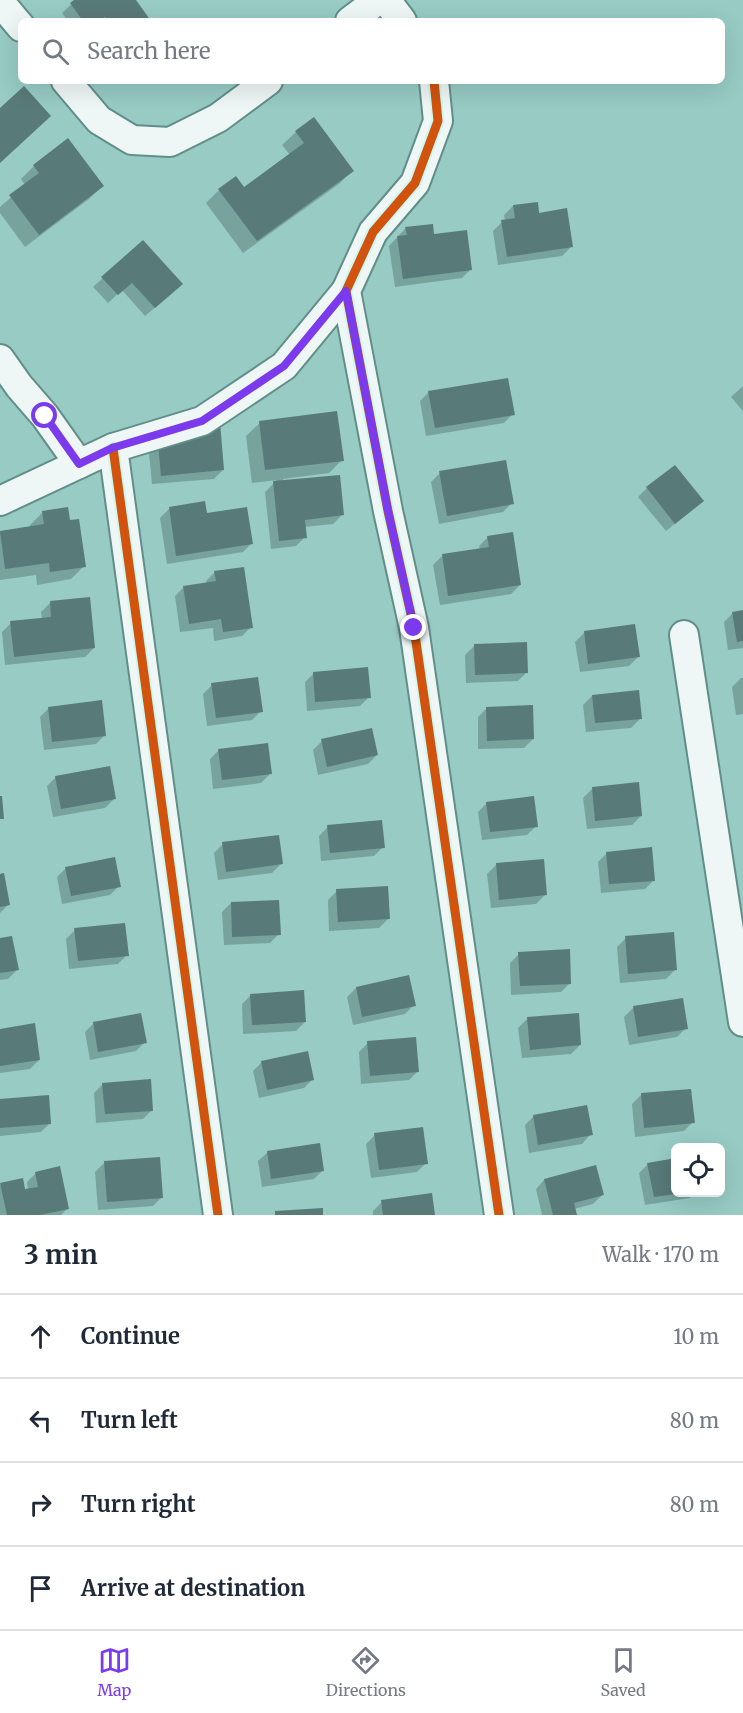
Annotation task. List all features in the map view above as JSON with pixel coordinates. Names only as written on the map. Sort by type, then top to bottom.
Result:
[{"type":"street","points":[[354,18],[378,0]]},
{"type":"street","points":[[386,0],[400,18]]},
{"type":"street","points":[[0,2],[18,23]]},
{"type":"street","points":[[69,84],[99,120],[132,140],[170,142],[218,118],[264,84]]},
{"type":"street","points":[[0,501],[112,448],[202,421],[284,366],[346,291],[373,232],[415,183],[438,121],[434,84]]},
{"type":"street","points":[[346,291],[388,511],[414,628],[499,1215]]},
{"type":"street","points":[[0,359],[79,464]]},
{"type":"street","points":[[112,448],[218,1215]]},
{"type":"street","points":[[684,635],[743,1022]]},
{"type":"building","points":[[74,0],[136,0],[149,18],[81,18],[70,3]]},
{"type":"building","points":[[24,86],[51,116],[0,163],[0,108]]},
{"type":"building","points":[[314,117],[354,171],[257,241],[218,189],[236,176],[244,187],[304,143],[295,131]]},
{"type":"building","points":[[68,138],[104,186],[39,235],[9,195],[39,173],[33,165]]},
{"type":"building","points":[[538,202],[539,213],[567,208],[573,247],[507,257],[501,220],[515,218],[513,205]]},
{"type":"building","points":[[433,224],[434,234],[467,230],[472,270],[403,279],[397,236],[407,235],[405,227]]},
{"type":"building","points":[[143,240],[183,284],[155,308],[132,283],[118,295],[101,277]]},
{"type":"building","points":[[508,378],[515,415],[435,428],[428,391]]},
{"type":"building","points":[[337,411],[344,461],[265,470],[259,421]]},
{"type":"building","points":[[220,422],[224,470],[161,476],[158,443],[193,439],[192,425]]},
{"type":"building","points":[[506,460],[514,504],[447,516],[439,471]]},
{"type":"building","points":[[675,465],[704,501],[675,524],[646,487]]},
{"type":"building","points":[[340,475],[344,515],[305,520],[307,538],[279,541],[273,481]]},
{"type":"building","points":[[205,501],[207,513],[247,507],[253,544],[176,556],[169,507]]},
{"type":"building","points":[[68,507],[70,520],[79,519],[86,567],[50,572],[49,563],[5,569],[0,531],[44,524],[42,511]]},
{"type":"building","points":[[513,532],[521,585],[448,596],[442,554],[489,547],[487,536]]},
{"type":"building","points":[[244,567],[253,628],[223,632],[221,619],[189,624],[183,586],[216,581],[214,571]]},
{"type":"building","points":[[90,597],[95,648],[14,657],[10,621],[51,617],[50,601]]},
{"type":"building","points":[[743,610],[743,641],[737,642],[732,612]]},
{"type":"building","points":[[635,624],[640,657],[588,664],[584,631]]},
{"type":"building","points":[[527,642],[528,673],[475,675],[474,644]]},
{"type":"building","points":[[368,667],[371,698],[315,702],[313,672]]},
{"type":"building","points":[[258,677],[263,712],[216,718],[211,683]]},
{"type":"building","points":[[639,690],[642,719],[595,723],[592,695]]},
{"type":"building","points":[[102,700],[106,736],[52,742],[48,707]]},
{"type":"building","points":[[533,705],[534,739],[487,741],[486,707]]},
{"type":"building","points":[[372,728],[378,755],[327,767],[321,739]]},
{"type":"building","points":[[268,743],[272,774],[222,780],[218,749]]},
{"type":"building","points":[[110,766],[116,799],[61,809],[55,776]]},
{"type":"building","points":[[639,782],[642,816],[595,821],[592,787]]},
{"type":"building","points":[[0,796],[2,796],[4,819],[0,819]]},
{"type":"building","points":[[534,796],[538,827],[490,832],[486,802]]},
{"type":"building","points":[[382,820],[385,848],[330,853],[327,825]]},
{"type":"building","points":[[279,835],[283,864],[226,872],[222,842]]},
{"type":"building","points":[[652,847],[655,881],[609,884],[606,852]]},
{"type":"building","points":[[115,857],[121,887],[71,896],[65,867]]},
{"type":"building","points":[[544,859],[547,895],[499,900],[496,863]]},
{"type":"building","points":[[4,873],[10,905],[0,907],[0,874]]},
{"type":"building","points":[[388,886],[390,919],[338,922],[336,889]]},
{"type":"building","points":[[279,900],[281,935],[232,937],[231,902]]},
{"type":"building","points":[[125,923],[129,956],[78,961],[74,928]]},
{"type":"building","points":[[674,932],[677,970],[628,974],[625,936]]},
{"type":"building","points":[[12,936],[19,970],[0,973],[0,938]]},
{"type":"building","points":[[570,949],[571,984],[520,986],[518,952]]},
{"type":"building","points":[[409,975],[416,1006],[362,1017],[356,987]]},
{"type":"building","points":[[304,990],[306,1022],[252,1025],[250,994]]},
{"type":"building","points":[[683,998],[688,1029],[638,1037],[633,1006]]},
{"type":"building","points":[[141,1013],[147,1043],[98,1052],[93,1022]]},
{"type":"building","points":[[579,1013],[581,1045],[530,1050],[527,1017]]},
{"type":"building","points":[[35,1023],[40,1060],[0,1066],[0,1029]]},
{"type":"building","points":[[416,1037],[419,1072],[370,1076],[367,1041]]},
{"type":"building","points":[[308,1051],[314,1080],[267,1090],[261,1061]]},
{"type":"building","points":[[151,1079],[153,1111],[105,1114],[102,1083]]},
{"type":"building","points":[[691,1089],[695,1123],[644,1128],[641,1093]]},
{"type":"building","points":[[49,1095],[51,1124],[0,1128],[0,1099]]},
{"type":"building","points":[[587,1105],[593,1135],[538,1145],[533,1115]]},
{"type":"building","points":[[423,1127],[428,1164],[379,1170],[374,1133]]},
{"type":"building","points":[[320,1143],[324,1171],[271,1179],[267,1151]]},
{"type":"building","points":[[160,1157],[163,1198],[107,1202],[104,1161]]},
{"type":"building","points":[[671,1159],[671,1195],[654,1197],[647,1163]]},
{"type":"building","points":[[596,1165],[604,1195],[574,1203],[577,1215],[553,1215],[544,1179]]},
{"type":"building","points":[[60,1166],[69,1209],[40,1215],[7,1215],[0,1183],[23,1178],[25,1189],[38,1187],[35,1172]]},
{"type":"building","points":[[432,1193],[435,1215],[383,1215],[381,1200]]},
{"type":"building","points":[[323,1208],[323,1215],[275,1215],[275,1211]]},
{"type":"cycle path","points":[[434,84],[438,121],[415,183],[373,232],[346,291],[388,511],[414,628],[499,1215]]},
{"type":"cycle path","points":[[113,448],[218,1215]]},
{"type":"route","points":[[45,416],[79,464],[112,448],[202,421],[284,366],[346,291],[388,511],[414,628]]}]
